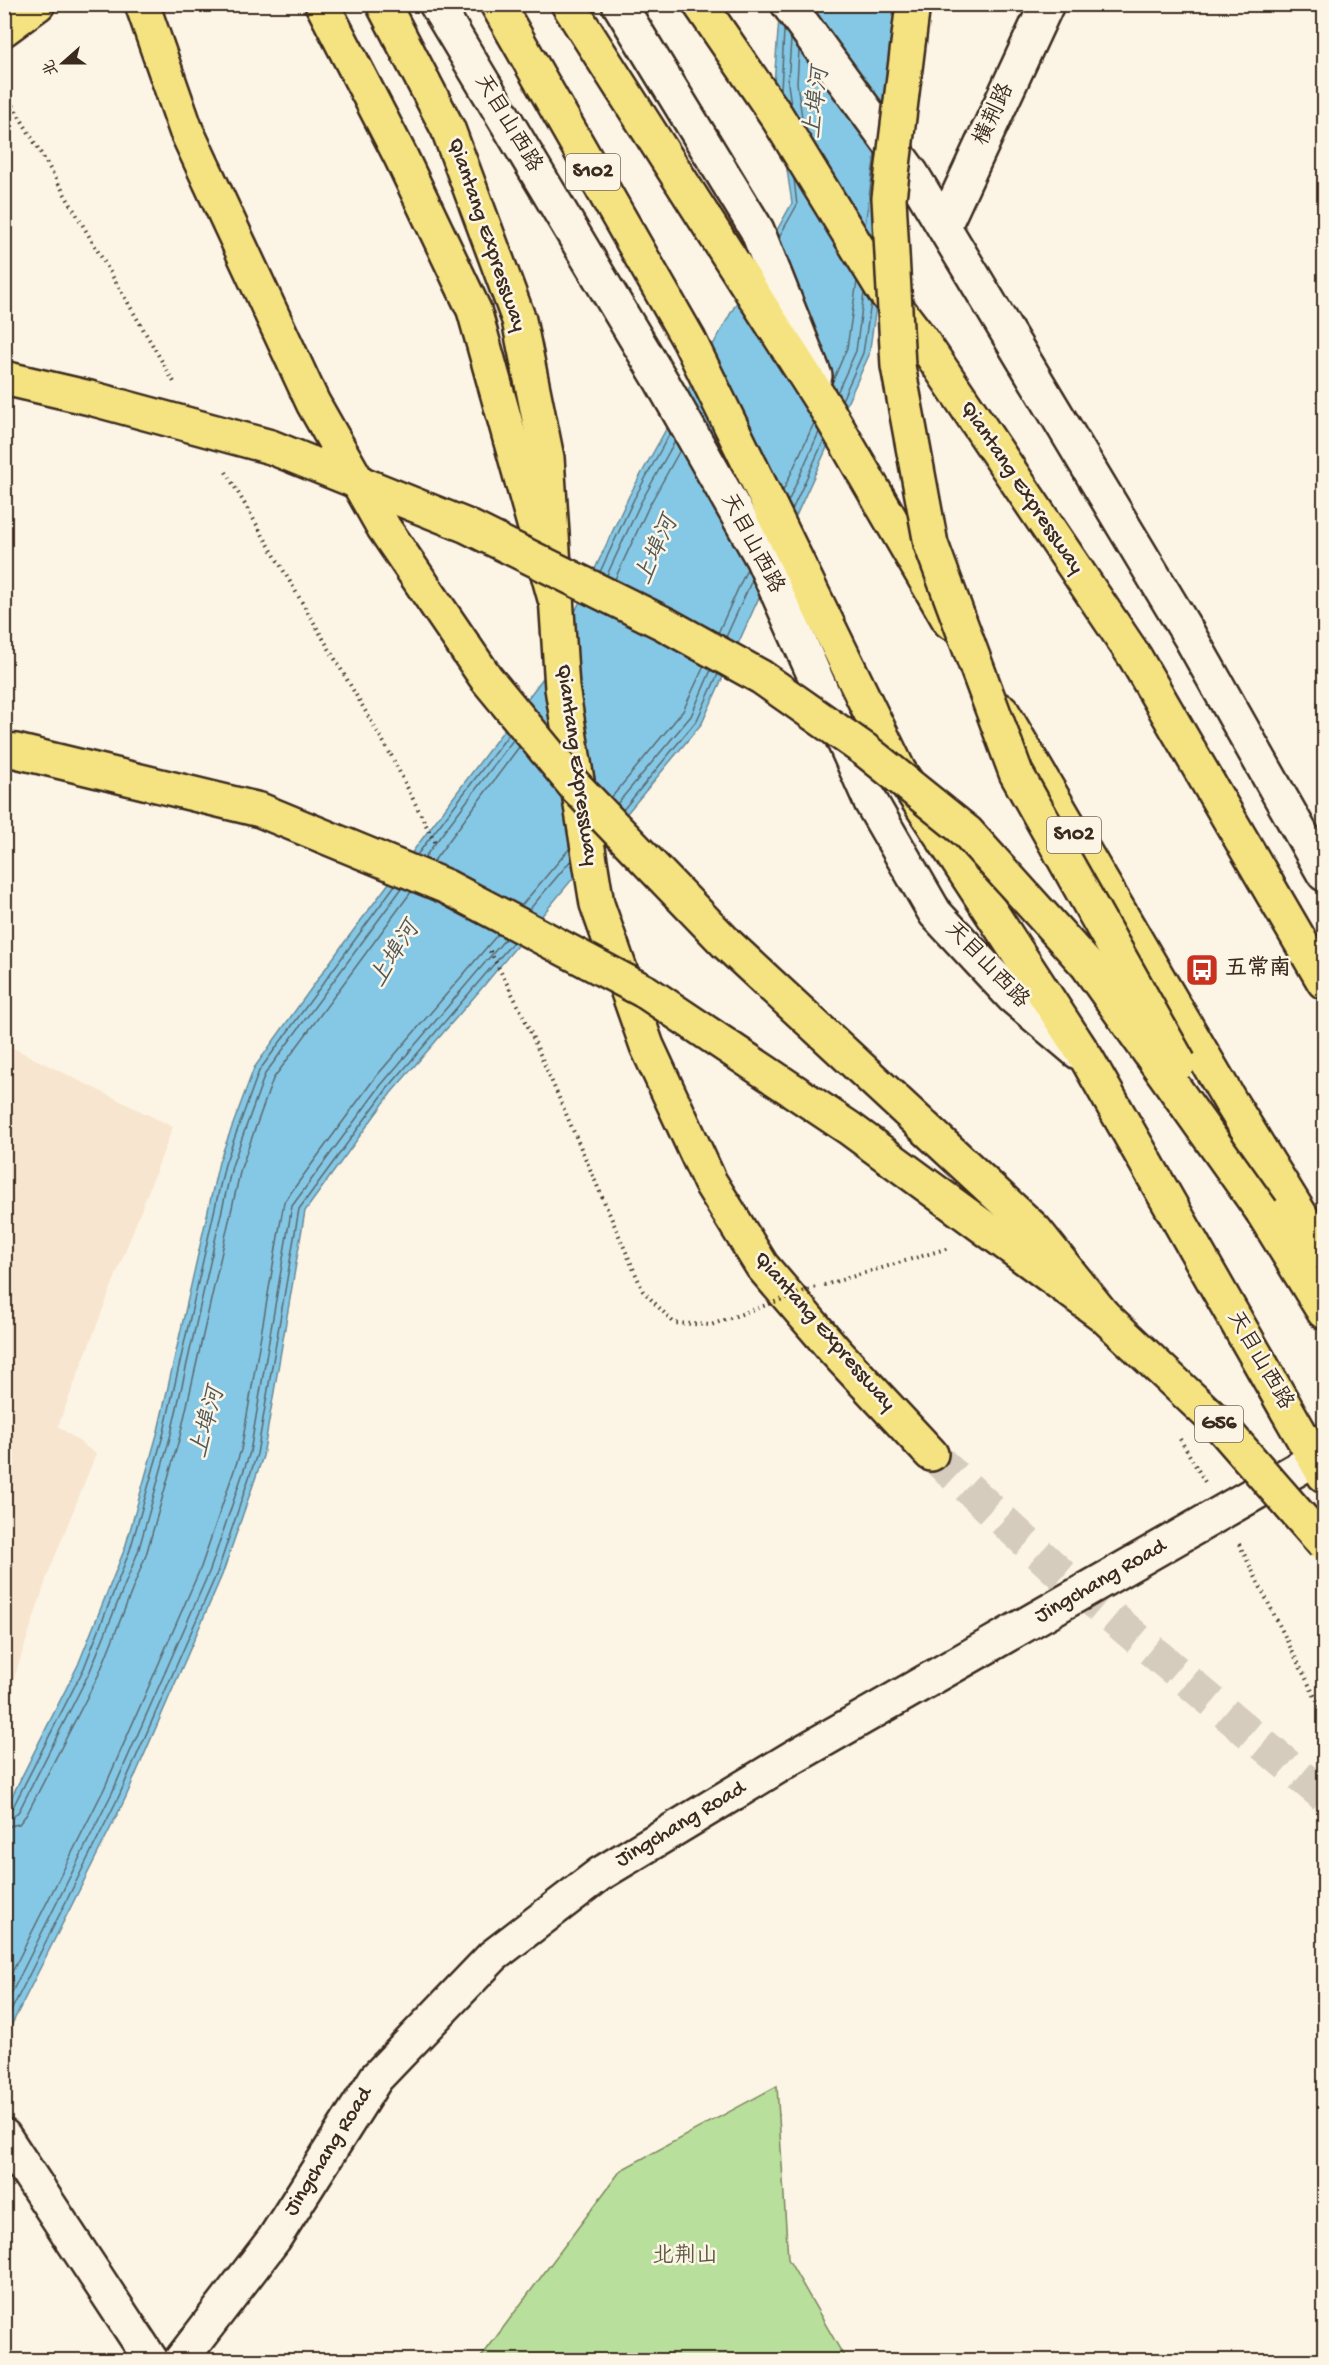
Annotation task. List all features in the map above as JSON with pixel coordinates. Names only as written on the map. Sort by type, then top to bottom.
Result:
[{"type":"main road","points":[[4,29],[39,4]]},
{"type":"main road","points":[[142,4],[186,130],[313,403],[384,528],[486,678],[575,786],[726,943],[1035,1230],[1103,1315]]},
{"type":"main road","points":[[322,4],[401,157],[474,310],[555,598]]},
{"type":"main road","name":"Qiantang Expressway","points":[[383,4],[448,129],[519,320],[547,458],[562,688],[597,904],[647,1046],[710,1182],[762,1266],[835,1351],[931,1454]]},
{"type":"main road","name":"天目山西路","points":[[436,4],[662,382],[762,558],[871,802],[935,913],[1013,997],[1088,1059]]},
{"type":"main road","name":"天目山西路","points":[[497,4],[689,340],[899,771],[1088,1059],[1322,1464]]},
{"type":"main road","name":"S102","points":[[568,4],[829,413],[1230,1101],[1324,1253]]},
{"type":"main road","points":[[620,4],[757,230],[829,413]]},
{"type":"main road","name":"Qiantang Expressway","points":[[700,4],[776,115],[884,291],[958,393],[1135,657],[1324,982]]},
{"type":"main road","points":[[788,4],[912,174],[1189,634],[1324,874]]},
{"type":"main road","points":[[913,4],[889,198],[898,366],[931,544],[1016,773],[1262,1211],[1324,1312]]},
{"type":"main road","name":"横荆路","points":[[944,226],[1047,4]]},
{"type":"main road","points":[[4,378],[90,398],[271,447],[467,526],[665,624],[761,677],[865,750],[967,832],[1087,965],[1262,1211]]},
{"type":"main road","points":[[4,750],[260,810],[447,887],[646,992],[849,1128],[1103,1315]]},
{"type":"main road","name":"G56","points":[[1103,1315],[1219,1424],[1324,1544]]},
{"type":"main road","name":"Jingchang Road","points":[[181,2361],[274,2239],[376,2078],[493,1956],[600,1874],[752,1782],[1223,1512],[1322,1464]]},
{"type":"main road","points":[[4,2136],[151,2361]]},
{"type":"path","points":[[391,755],[439,849]]},
{"type":"path","points":[[486,943],[523,1015],[643,1291],[675,1323],[711,1326],[816,1287]]},
{"type":"path","points":[[1223,1512],[1324,1715]]},
{"type":"shaded area","points":[[5,1044],[173,1127],[58,1426],[96,1454],[48,1574],[5,1706]]},
{"type":"green space","name":"北荆山","points":[[777,2086],[788,2259],[846,2360],[479,2360],[621,2170]]},
{"type":"water","name":"上埠河","points":[[780,5],[927,5],[902,124],[869,355],[702,723],[481,989],[391,1093],[305,1211],[263,1456],[222,1575],[125,1799],[5,2038],[5,1810],[78,1665],[125,1548],[158,1431],[219,1162],[254,1068],[341,947],[546,674],[629,496],[792,203],[774,84]]},
{"type":"tunnel","points":[[931,1454],[1062,1575],[1324,1796]]},
{"type":"place","name":"五常南","points":[[1202,970]]}]
